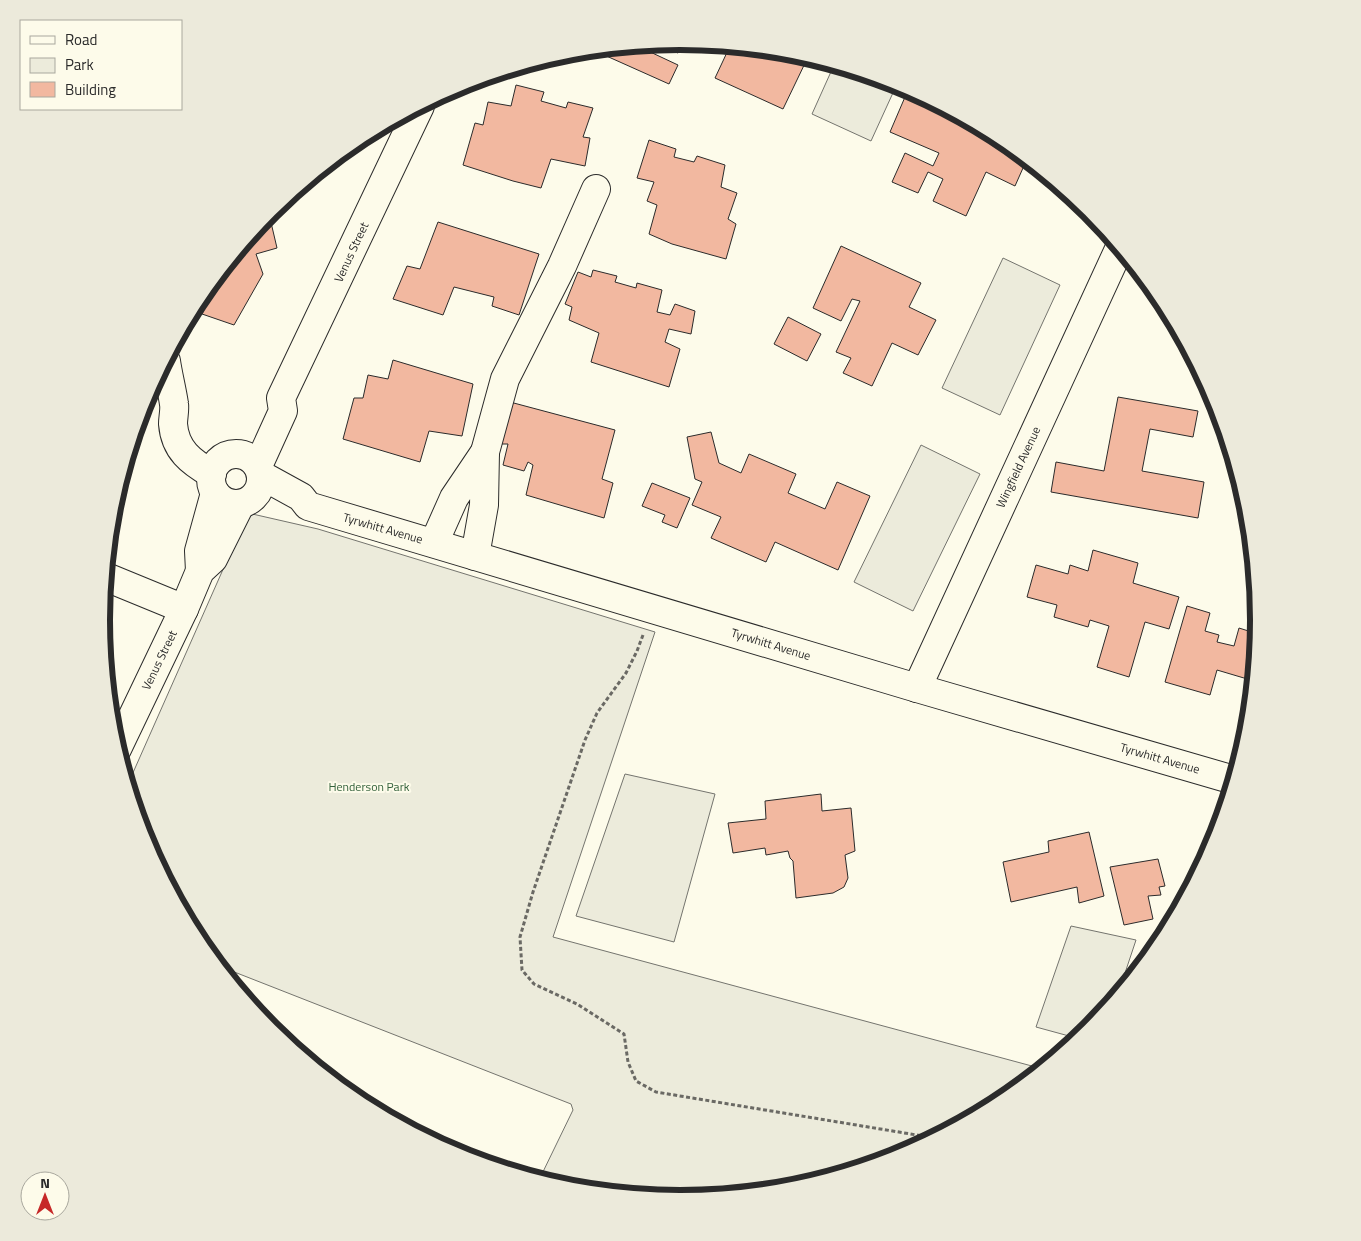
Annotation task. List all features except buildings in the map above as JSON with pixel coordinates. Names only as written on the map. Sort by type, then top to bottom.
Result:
[{"type":"street","name":"Venus Street","points":[[200,571],[199,551],[235,470],[283,411],[282,398],[416,115]]},
{"type":"street","points":[[475,556],[484,504],[485,452],[505,379],[558,274],[596,189]]},
{"type":"street","name":"Wingfield Avenue","points":[[917,688],[1117,254]]},
{"type":"street","points":[[168,371],[174,406],[190,434],[200,447],[235,470]]},
{"type":"street","points":[[434,543],[454,498],[485,452]]},
{"type":"street","name":"Venus Street","points":[[122,738],[184,609],[200,571],[213,559],[245,503],[257,494],[261,485],[235,470]]},
{"type":"street","name":"Tyrwhitt Avenue","points":[[308,506],[299,510],[245,503],[230,504],[222,500],[235,470],[301,497],[308,506],[917,688],[1229,778]]},
{"type":"street","points":[[111,579],[184,609]]},
{"type":"path","points":[[652,609],[637,651],[626,673],[597,714],[585,740],[532,892],[520,937],[522,970],[534,984],[576,1004],[624,1034],[628,1062],[636,1081],[656,1092],[924,1136]]},
{"type":"green space","points":[[832,70],[894,91],[871,141],[812,114]]},
{"type":"green space","points":[[1003,258],[1060,285],[1000,415],[942,388]]},
{"type":"green space","points":[[921,445],[980,474],[913,611],[854,582]]},
{"type":"green space","name":"Henderson Park","points":[[248,513],[318,529],[655,632],[553,937],[1035,1067],[966,1115],[899,1148],[828,1172],[792,1180],[718,1190],[680,1191],[606,1186],[542,1174],[573,1110],[571,1104],[230,970],[186,906],[169,873],[153,839],[131,776]]},
{"type":"green space","points":[[625,774],[715,794],[674,942],[576,916]]},
{"type":"green space","points":[[1071,926],[1136,940],[1122,981],[1071,1036],[1036,1027]]}]
